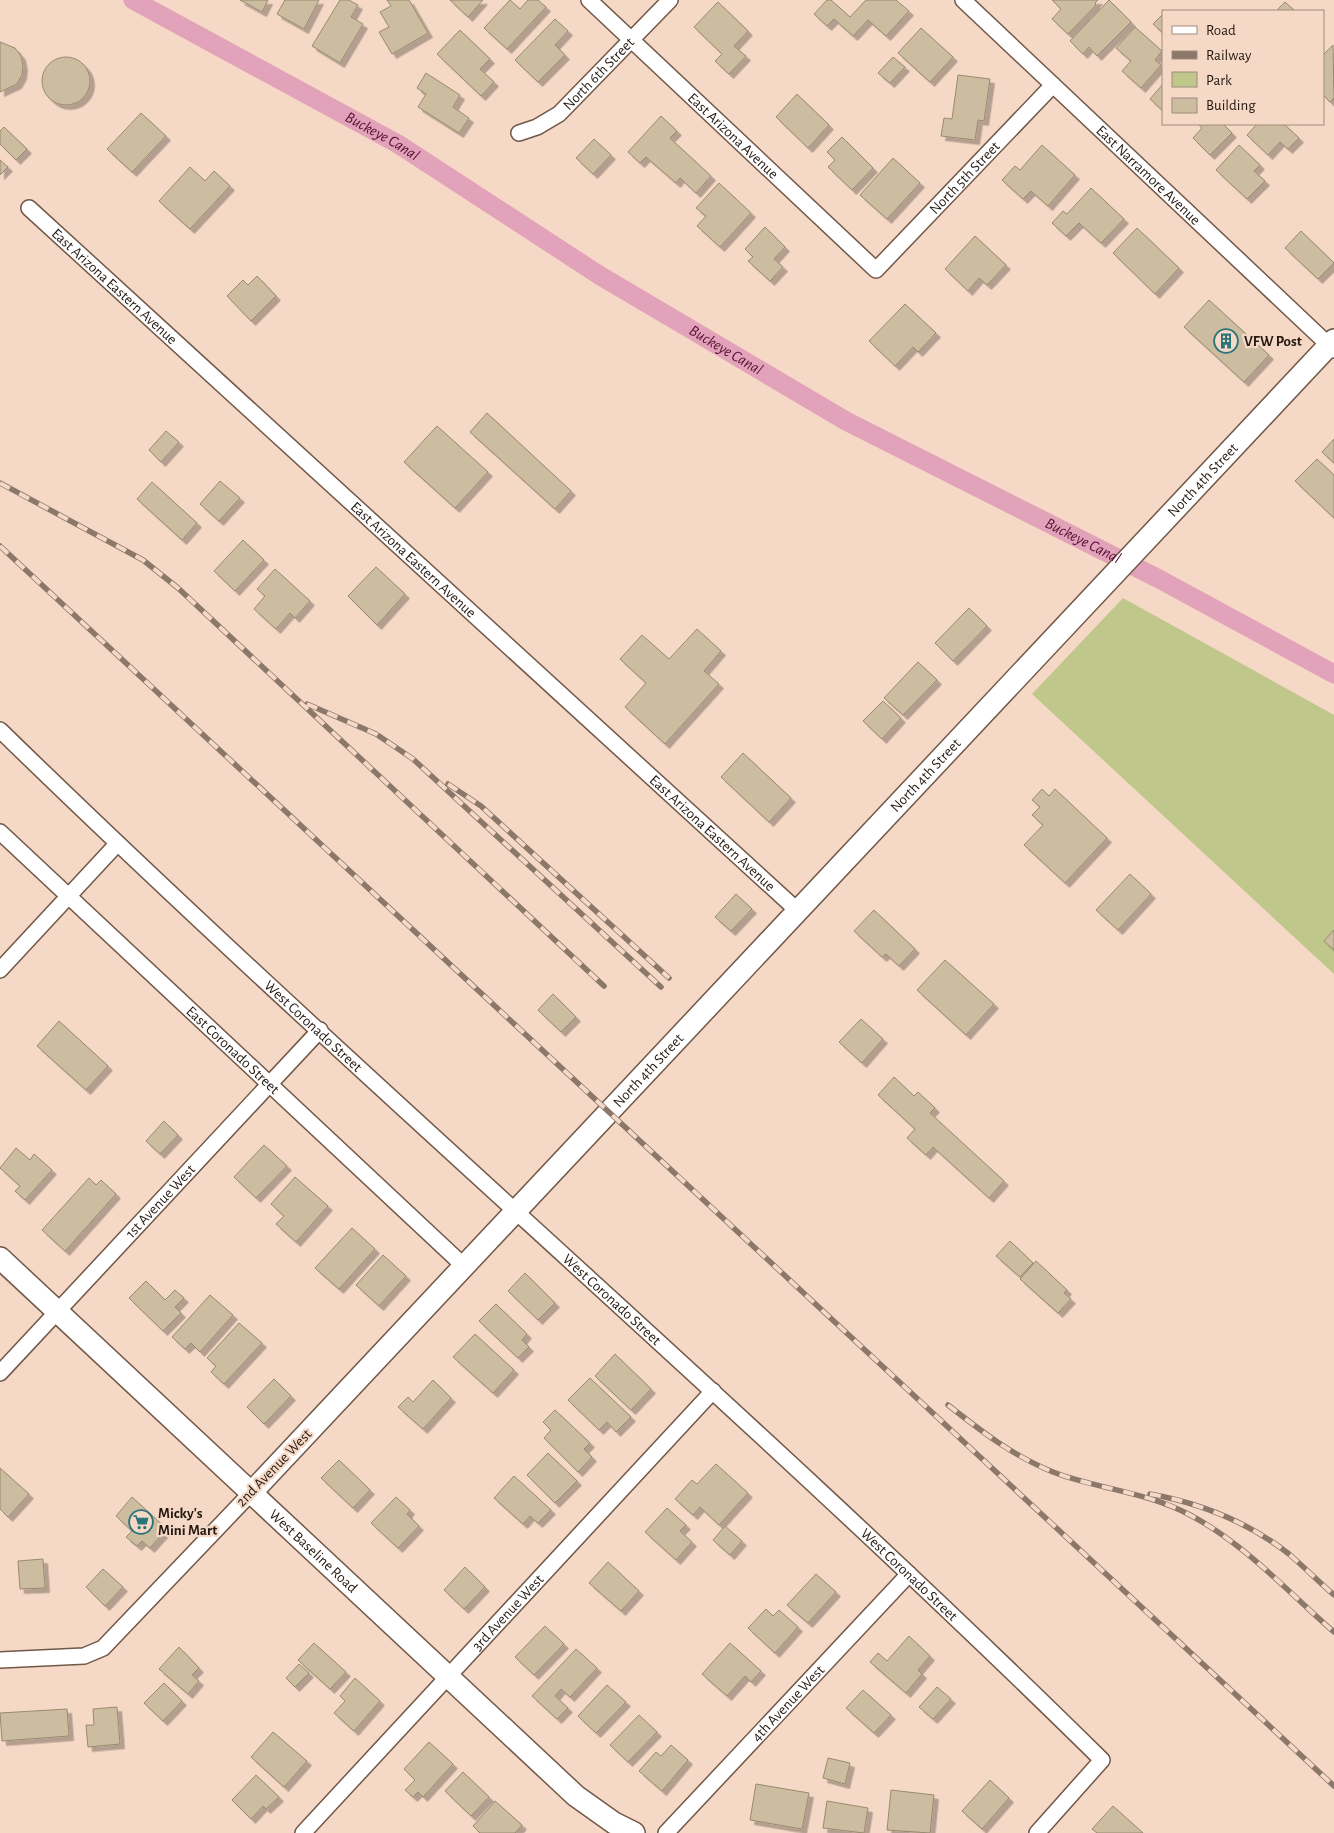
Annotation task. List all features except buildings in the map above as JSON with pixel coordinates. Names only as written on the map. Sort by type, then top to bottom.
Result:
[{"type":"street","name":"East Arizona Avenue","points":[[588,0],[876,270]]},
{"type":"street","name":"North 6th Street","points":[[519,133],[537,127],[559,114],[670,0]]},
{"type":"street","name":"East Narramore Avenue","points":[[963,0],[1332,345]]},
{"type":"street","name":"North 5th Street","points":[[876,270],[1052,85]]},
{"type":"street","name":"East Arizona Eastern Avenue","points":[[29,208],[798,912]]},
{"type":"street","name":"North 4th Street","points":[[516,1211],[1138,548],[1332,345]]},
{"type":"street","points":[[0,730],[117,844],[0,970]]},
{"type":"street","name":"East Coronado Street","points":[[0,832],[270,1082],[465,1267]]},
{"type":"street","name":"West Coronado Street","points":[[117,844],[713,1391],[1006,1665],[1102,1760],[1037,1833]]},
{"type":"street","name":"1st Avenue West","points":[[0,1373],[320,1030]]},
{"type":"street","name":"2nd Avenue West","points":[[0,1660],[84,1656],[103,1648],[516,1211]]},
{"type":"street","name":"West Baseline Road","points":[[0,1258],[576,1796],[614,1823],[634,1833]]},
{"type":"street","name":"3rd Avenue West","points":[[303,1833],[450,1677],[713,1391]]},
{"type":"street","name":"4th Avenue West","points":[[666,1833],[909,1574]]},
{"type":"green space","points":[[1123,598],[1334,715],[1334,974],[1032,694]]},
{"type":"waterway","name":"Buckeye Canal","points":[[133,0],[398,144],[599,275],[846,421],[1161,580],[1334,674]]},
{"type":"railway","points":[[0,483],[143,560],[178,588],[604,986]]},
{"type":"railway","points":[[0,546],[1334,1786]]},
{"type":"railway","points":[[307,704],[376,734],[413,759],[661,987]]},
{"type":"railway","points":[[448,784],[481,806],[669,978]]},
{"type":"railway","points":[[948,1405],[998,1442],[1038,1466],[1070,1478],[1157,1501],[1190,1515],[1248,1554],[1334,1632]]},
{"type":"railway","points":[[1150,1494],[1187,1503],[1223,1515],[1257,1532],[1289,1554],[1334,1595]]},
{"type":"place","name":"VFW Post","points":[[1226,341]]},
{"type":"place","name":"Micky's Mini Mart","points":[[141,1522]]}]
